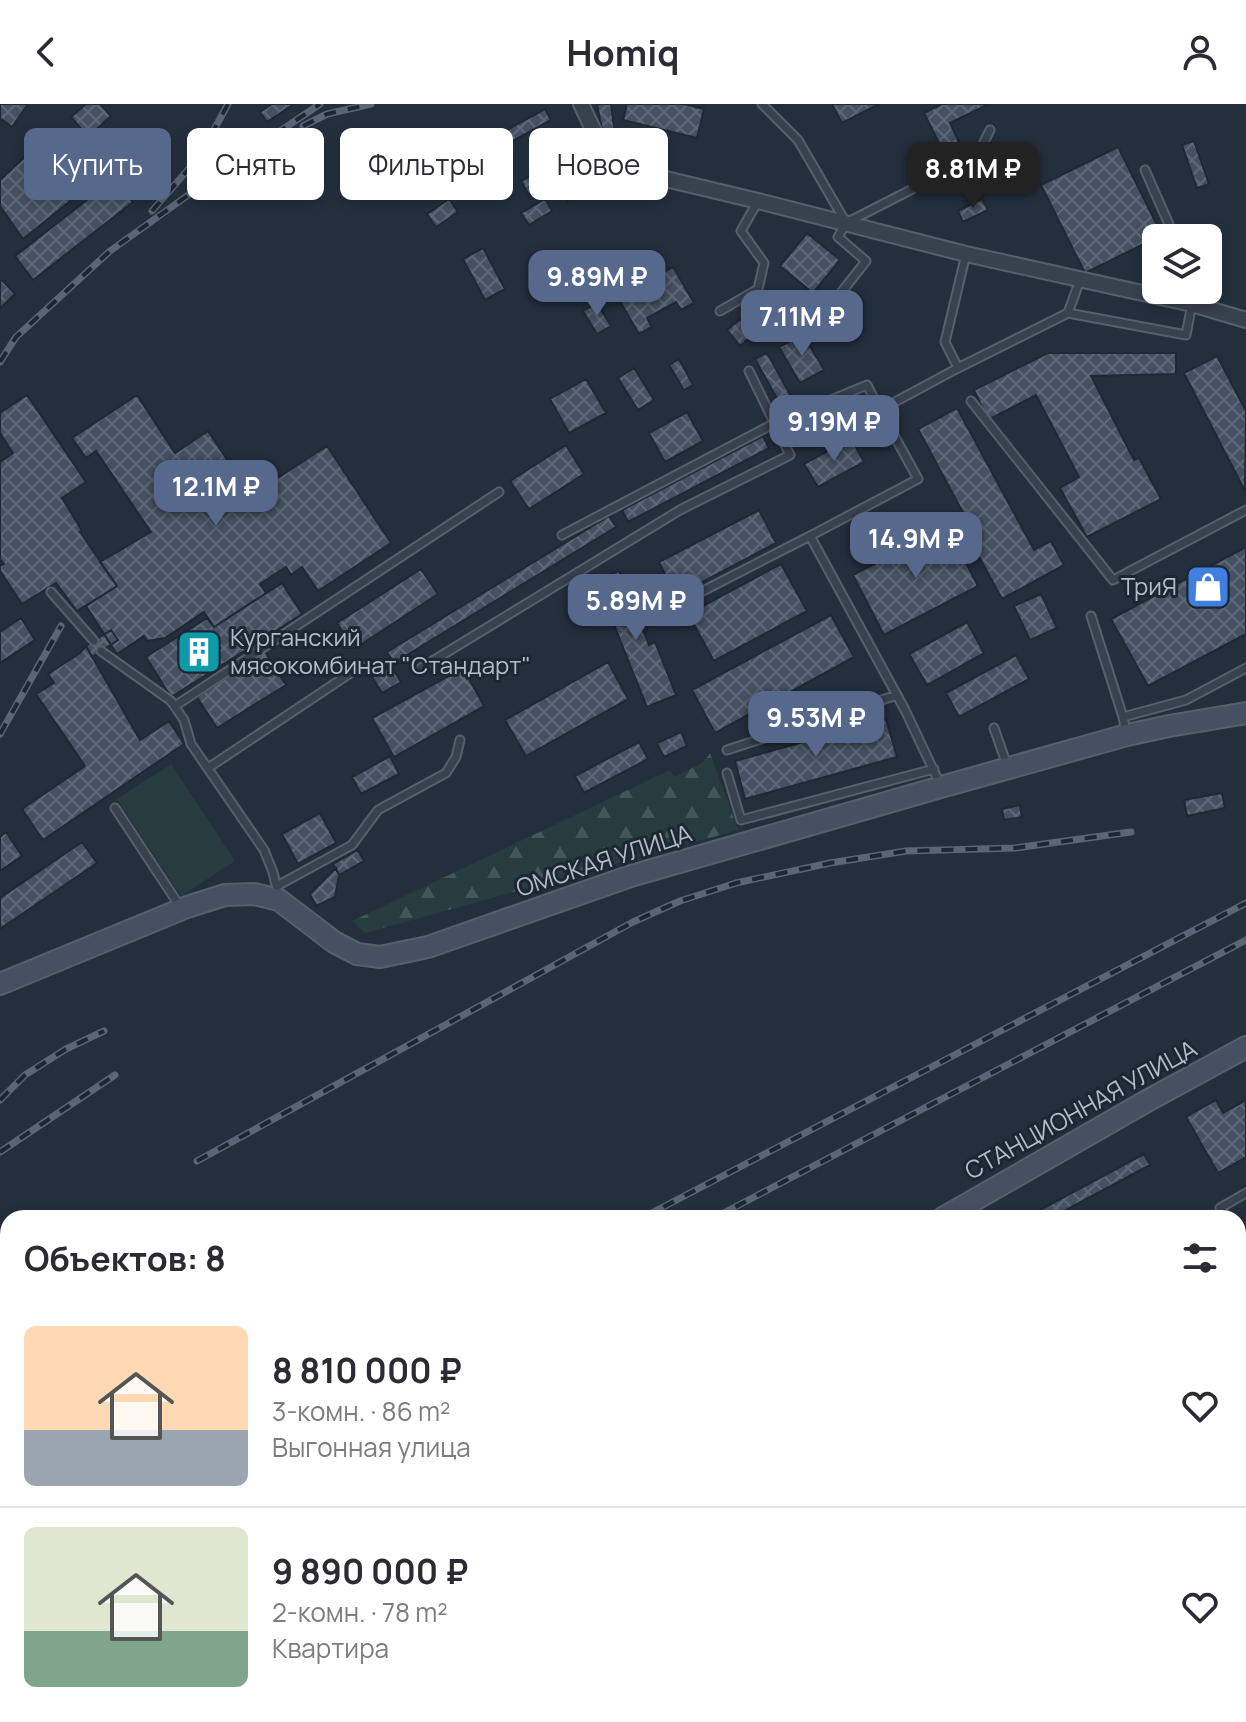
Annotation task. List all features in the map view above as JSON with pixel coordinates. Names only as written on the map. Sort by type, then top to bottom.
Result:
[{"type":"main road","name":"ОМСКАЯ УЛИЦА","points":[[0,984],[182,909],[225,895],[278,893],[334,942],[357,954],[380,957],[428,947],[631,876],[749,842],[938,778],[1008,768],[1125,726],[1185,723],[1246,713]]},
{"type":"main road","name":"СТАНЦИОННАЯ УЛИЦА","points":[[957,1210],[1246,1047]]},
{"type":"street","points":[[581,104],[599,142],[610,157],[628,170],[966,254],[1081,280],[1142,289]]},
{"type":"street","points":[[1208,304],[1246,320]]},
{"type":"lane","points":[[762,104],[798,140],[846,223]]},
{"type":"lane","points":[[822,317],[866,261],[838,237],[846,223],[977,156],[990,130]]},
{"type":"lane","points":[[939,175],[964,184],[1024,156]]},
{"type":"lane","points":[[1145,170],[1169,224]]},
{"type":"lane","points":[[720,311],[758,289],[764,263],[741,231],[758,201]]},
{"type":"lane","points":[[958,368],[945,342],[966,254]]},
{"type":"lane","points":[[1068,313],[1081,280]]},
{"type":"lane","points":[[880,410],[1068,313],[1186,335],[1190,304]]},
{"type":"lane","points":[[421,668],[680,510],[790,455],[749,371]]},
{"type":"lane","points":[[562,535],[775,423],[867,385],[918,479],[662,612]]},
{"type":"lane","points":[[971,401],[1113,580],[1246,510]]},
{"type":"lane","points":[[175,706],[499,492]]},
{"type":"lane","points":[[741,820],[938,778],[897,695],[810,536]]},
{"type":"lane","points":[[51,592],[94,641]]},
{"type":"lane","points":[[1091,616],[1125,726],[1186,700],[1246,668]]},
{"type":"lane","points":[[101,651],[175,706],[184,720],[191,744],[264,850],[278,893],[352,845],[378,810],[446,773],[456,757],[460,740]]},
{"type":"lane","points":[[208,768],[361,666]]},
{"type":"lane","points":[[727,750],[897,695]]},
{"type":"lane","points":[[994,728],[1008,768]]},
{"type":"lane","points":[[727,773],[749,842]]},
{"type":"lane","points":[[115,808],[182,909]]},
{"type":"lane","points":[[1222,1210],[1220,1208],[1246,1193]]},
{"type":"green space","points":[[710,753],[738,830],[365,933],[352,921],[670,770],[674,777],[702,763]]},
{"type":"green space","points":[[171,764],[235,861],[181,896],[117,799]]},
{"type":"building","points":[[0,104],[28,104],[12,127],[0,118]]},
{"type":"building","points":[[86,104],[100,104],[111,116],[98,128],[80,128],[71,117]]},
{"type":"building","points":[[272,104],[294,104],[267,122],[260,112]]},
{"type":"building","points":[[597,104],[611,104],[614,128],[602,128]]},
{"type":"building","points":[[627,104],[684,104],[704,109],[697,138],[668,131],[668,128],[623,120]]},
{"type":"building","points":[[832,104],[879,104],[842,123]]},
{"type":"building","points":[[942,104],[989,104],[950,123],[965,155],[949,163],[924,113]]},
{"type":"building","points":[[545,109],[551,120],[536,128],[529,128],[529,132],[513,141],[513,128],[510,128]]},
{"type":"building","points":[[1194,141],[1209,184],[1197,188],[1182,145]]},
{"type":"building","points":[[1118,147],[1156,224],[1142,224],[1142,245],[1085,273],[1041,185]]},
{"type":"building","points":[[24,158],[24,200],[71,200],[23,239],[0,206],[0,180]]},
{"type":"building","points":[[529,177],[529,195],[521,181]]},
{"type":"building","points":[[982,199],[988,210],[963,222],[958,211]]},
{"type":"building","points":[[87,200],[133,202],[33,280],[15,256]]},
{"type":"building","points":[[448,200],[458,212],[436,227],[427,214]]},
{"type":"building","points":[[543,200],[552,211],[529,225],[521,213]]},
{"type":"building","points":[[807,233],[840,260],[813,293],[780,266]]},
{"type":"building","points":[[483,248],[505,289],[485,300],[463,259]]},
{"type":"building","points":[[673,267],[694,303],[681,310],[676,302],[647,318],[652,327],[639,334],[618,298]]},
{"type":"building","points":[[2,280],[15,294],[0,308],[0,282]]},
{"type":"building","points":[[597,303],[611,326],[597,334],[583,311]]},
{"type":"building","points":[[740,319],[753,335],[740,346],[727,330]]},
{"type":"building","points":[[803,334],[824,370],[800,383],[779,347]]},
{"type":"building","points":[[767,353],[792,398],[780,404],[755,359]]},
{"type":"building","points":[[1048,353],[1176,353],[1176,374],[1091,376],[1134,460],[1139,458],[1161,499],[1087,537],[1060,488],[1079,477],[1036,395],[988,420],[974,390]]},
{"type":"building","points":[[1217,356],[1246,411],[1245,491],[1184,373]]},
{"type":"building","points":[[679,359],[693,385],[684,390],[669,365]]},
{"type":"building","points":[[634,368],[654,400],[638,410],[618,378]]},
{"type":"building","points":[[586,379],[606,413],[569,433],[550,399]]},
{"type":"building","points":[[27,395],[86,482],[62,498],[80,532],[117,586],[77,611],[56,583],[22,604],[0,571],[0,566],[4,564],[0,559],[0,462],[13,453],[0,433],[0,413]]},
{"type":"building","points":[[137,395],[175,453],[208,431],[239,478],[264,462],[276,479],[327,446],[391,543],[318,591],[302,567],[291,575],[286,567],[260,584],[266,593],[214,627],[204,612],[165,638],[147,641],[144,636],[117,654],[86,606],[117,586],[100,562],[151,532],[96,451],[86,458],[72,438]]},
{"type":"building","points":[[957,408],[1034,550],[1051,541],[1064,565],[1002,599],[975,549],[981,546],[918,429]]},
{"type":"building","points":[[687,412],[703,441],[665,462],[649,433]]},
{"type":"building","points":[[763,436],[769,448],[628,522],[622,510]]},
{"type":"building","points":[[851,438],[864,462],[818,487],[804,464]]},
{"type":"building","points":[[566,445],[584,474],[529,509],[510,481]]},
{"type":"building","points":[[759,510],[776,543],[676,596],[659,562]]},
{"type":"building","points":[[609,516],[616,527],[394,663],[387,652]]},
{"type":"building","points":[[947,526],[978,586],[884,635],[853,575]]},
{"type":"building","points":[[1246,547],[1246,634],[1148,686],[1111,619]]},
{"type":"building","points":[[781,564],[807,611],[714,661],[688,614]]},
{"type":"building","points":[[421,569],[438,594],[354,649],[337,623]]},
{"type":"building","points":[[619,571],[649,645],[655,642],[676,695],[647,707],[596,580]]},
{"type":"building","name":"Курганский мясокомбинат \"Стандарт\"","points":[[282,583],[302,614],[259,642],[286,685],[217,728],[197,697],[257,657],[251,647],[171,697],[146,657],[207,618],[214,627]]},
{"type":"building","points":[[1041,594],[1057,628],[1030,640],[1014,606]]},
{"type":"building","points":[[831,615],[854,657],[715,733],[692,690]]},
{"type":"building","points":[[21,618],[35,640],[0,663],[0,632]]},
{"type":"building","points":[[967,622],[984,653],[927,685],[909,654]]},
{"type":"building","points":[[111,630],[118,640],[92,657],[86,646]]},
{"type":"building","points":[[86,646],[140,740],[169,721],[184,744],[43,840],[22,809],[85,766],[36,694],[54,683],[48,674]]},
{"type":"building","points":[[1016,655],[1029,679],[959,717],[946,693]]},
{"type":"building","points":[[608,662],[628,699],[526,756],[505,720]]},
{"type":"building","points":[[391,666],[401,682],[382,693],[372,677]]},
{"type":"building","points":[[463,668],[484,706],[394,757],[372,718]]},
{"type":"building","points":[[886,719],[897,757],[745,799],[735,761]]},
{"type":"building","points":[[681,732],[687,746],[664,757],[657,743]]},
{"type":"building","points":[[639,742],[648,759],[584,793],[575,776]]},
{"type":"building","points":[[390,756],[399,774],[361,794],[352,777]]},
{"type":"building","points":[[1222,793],[1225,808],[1187,816],[1184,800]]},
{"type":"building","points":[[1020,805],[1022,817],[1004,820],[1002,809]]},
{"type":"building","points":[[320,813],[336,843],[298,864],[282,834]]},
{"type":"building","points":[[6,832],[22,856],[0,871],[0,837]]},
{"type":"building","points":[[82,842],[97,863],[0,929],[0,898]]},
{"type":"building","points":[[358,850],[364,861],[339,875],[333,864]]},
{"type":"building","points":[[336,868],[339,875],[335,897],[316,906],[310,894]]},
{"type":"building","points":[[1216,1100],[1223,1113],[1246,1100],[1246,1157],[1218,1173],[1186,1117]]},
{"type":"building","points":[[1144,1154],[1150,1165],[1066,1210],[1040,1210]]},
{"type":"railway","points":[[152,211],[199,157],[228,104]]},
{"type":"railway","points":[[0,362],[16,337],[110,251],[320,104]]},
{"type":"railway","points":[[303,126],[327,114],[371,104]]},
{"type":"railway","points":[[0,734],[61,626]]},
{"type":"railway","points":[[197,1161],[633,922],[680,901],[736,883],[906,851],[1015,848],[1131,832]]},
{"type":"railway","points":[[657,1210],[1246,903]]},
{"type":"railway","points":[[729,1210],[1246,940]]},
{"type":"railway","points":[[0,1100],[25,1075],[66,1049],[104,1031]]},
{"type":"railway","points":[[0,1152],[115,1075]]},
{"type":"place","name":"ТриЯ","points":[[1208,587]]},
{"type":"place","name":"Курганский мясокомбинат \"Стандарт\"","points":[[199,652]]}]
